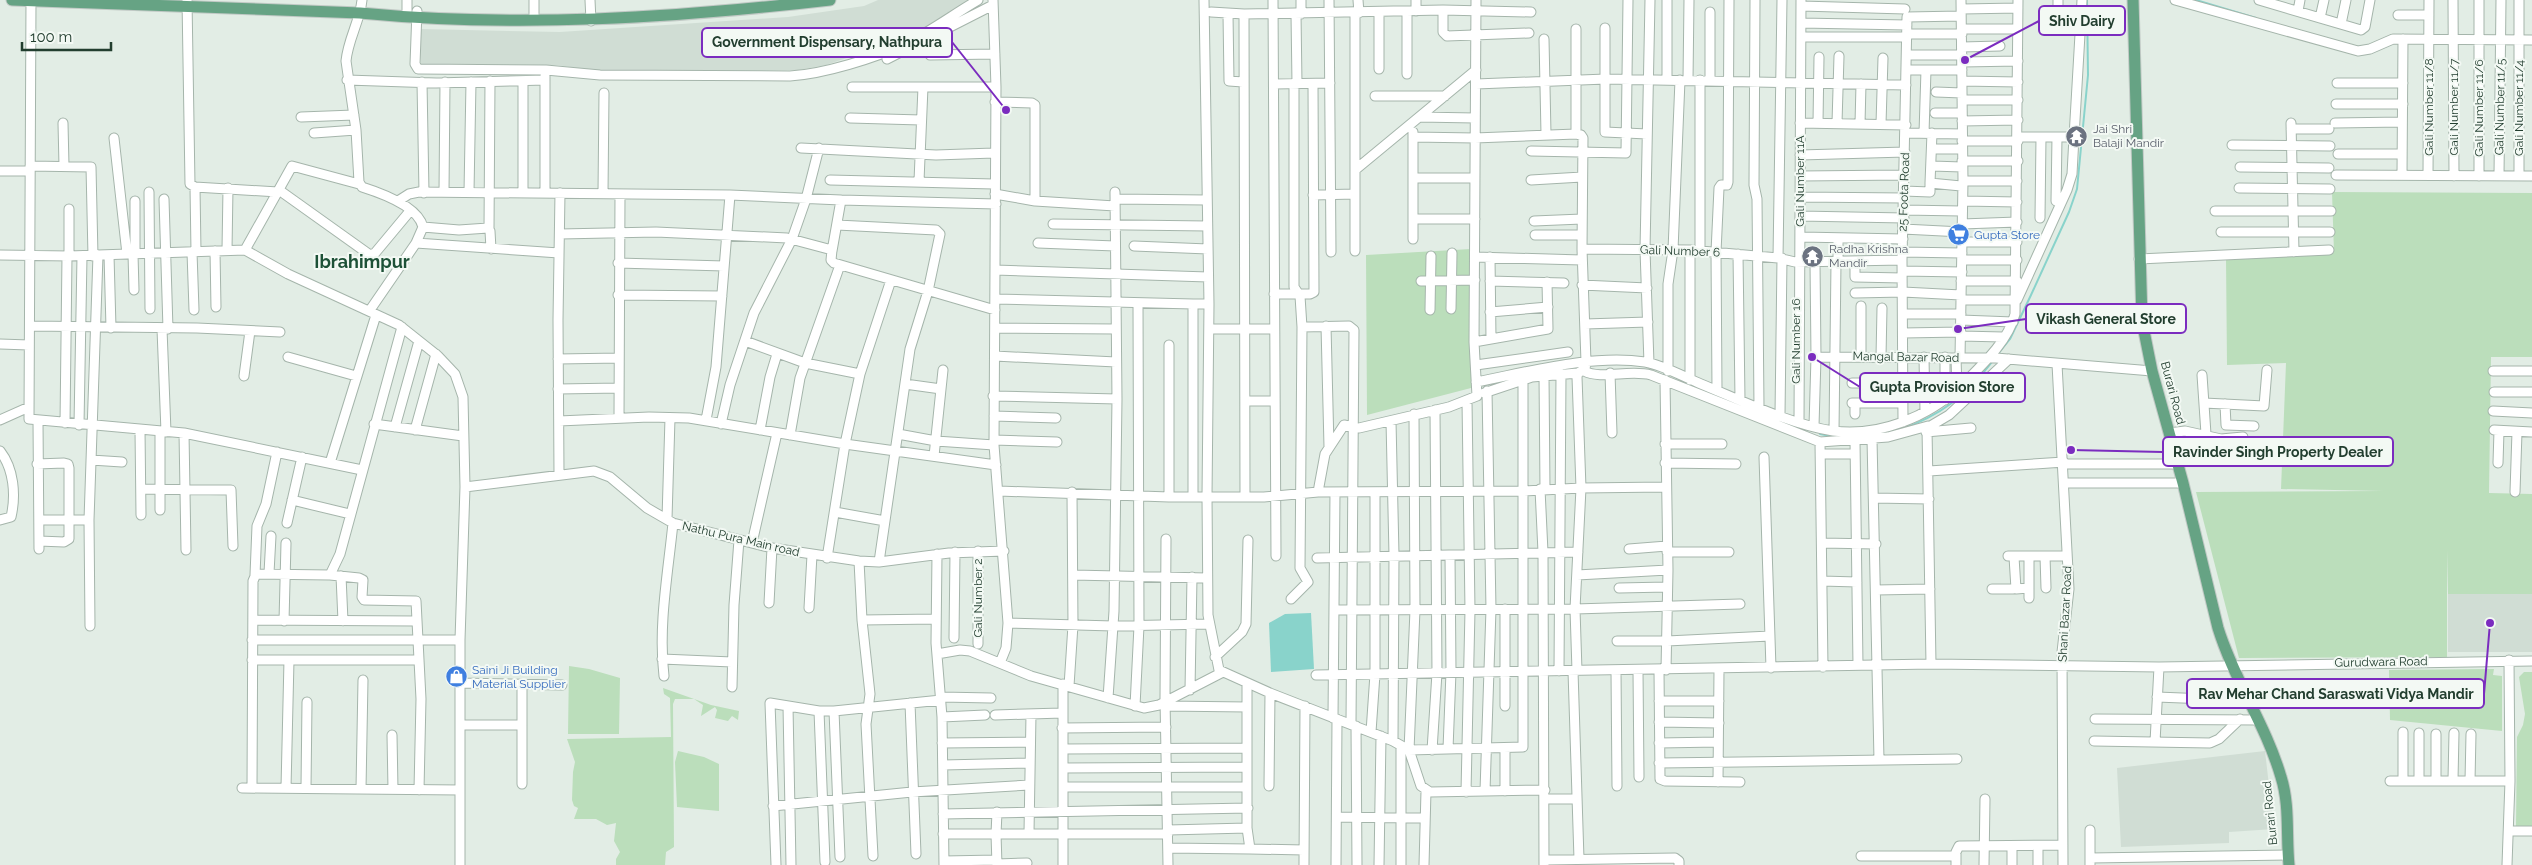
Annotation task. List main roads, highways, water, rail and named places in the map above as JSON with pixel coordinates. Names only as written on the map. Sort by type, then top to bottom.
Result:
[{"type":"main road","points":[[12,0],[361,7],[534,17],[590,17],[723,7],[760,2],[830,0]]},
{"type":"main road","points":[[154,0],[187,3]]},
{"type":"main road","name":"Burari Road","points":[[2133,0],[2142,321],[2152,371],[2183,483],[2214,614],[2231,665],[2271,748],[2282,779],[2289,860]]},
{"type":"water","points":[[1311,613],[1314,669],[1271,672],[1269,623],[1285,614]]},
{"type":"waterway","points":[[1998,354],[2010,339],[2069,212],[2077,189],[2088,75],[2087,0]]},
{"type":"waterway","points":[[2196,0],[2256,18]]},
{"type":"waterway","points":[[1899,430],[1927,418],[1951,404],[1972,385],[1992,362]]},
{"type":"waterway","points":[[1820,434],[1835,437]]},
{"type":"place","name":"Shiv Dairy","points":[[1965,60]]},
{"type":"place","name":"Government Dispensary, Nathpura","points":[[1006,110]]},
{"type":"place","name":"Jai Shri Balaji Mandir","points":[[2077,136]]},
{"type":"place","name":"Gupta Store","points":[[1958,235]]},
{"type":"place","name":"Radha Krishna Mandir","points":[[1813,256]]},
{"type":"place","name":"Vikash General Store","points":[[1958,329]]},
{"type":"place","name":"Gupta Provision Store","points":[[1812,357]]},
{"type":"place","name":"Ravinder Singh Property Dealer","points":[[2071,450]]},
{"type":"place","name":"Rav Mehar Chand Saraswati Vidya Mandir","points":[[2490,623]]},
{"type":"place","name":"Saini Ji Building Material Supplier","points":[[456,677]]},
{"type":"district","name":"Ibrahimpur","points":[[362,261]]}]
